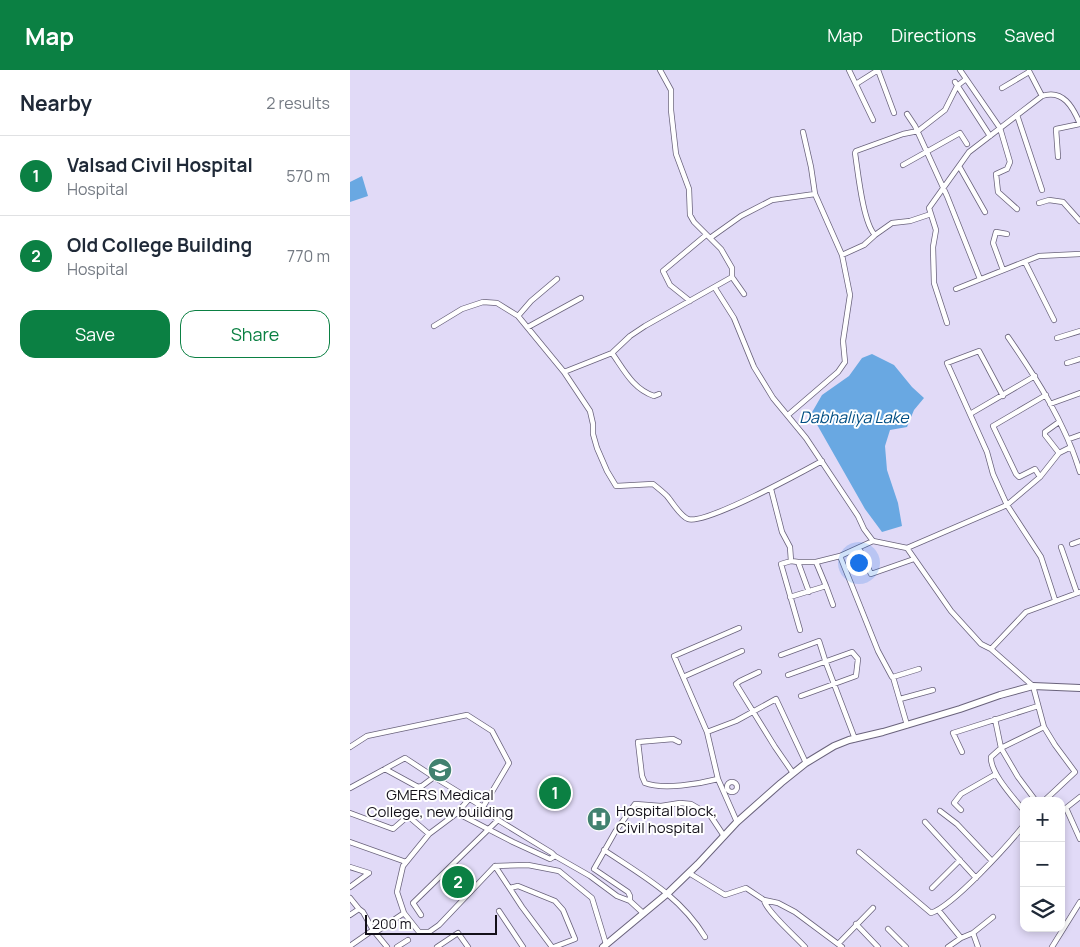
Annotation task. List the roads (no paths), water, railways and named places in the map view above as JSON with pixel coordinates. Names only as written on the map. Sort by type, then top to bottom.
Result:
[{"type":"street","points":[[660,70],[672,90],[670,110],[676,154],[689,189],[689,211],[694,222],[720,249],[729,262],[732,268],[732,277],[744,294]]},
{"type":"street","points":[[849,70],[873,120]]},
{"type":"street","points":[[856,84],[878,70],[894,113]]},
{"type":"street","points":[[960,70],[1000,128],[1010,162],[1006,169],[996,174],[998,192],[1017,209]]},
{"type":"street","points":[[1002,88],[1029,71],[1042,96]]},
{"type":"street","points":[[875,235],[871,231],[864,205],[855,154],[856,150],[903,134],[918,131],[945,110],[956,84],[966,79]]},
{"type":"street","points":[[956,84],[990,136]]},
{"type":"street","points":[[947,323],[934,283],[932,247],[936,230],[929,208],[969,152],[1042,96],[1051,93],[1060,96],[1072,106],[1080,124],[1056,130],[1058,157]]},
{"type":"street","points":[[907,114],[918,131],[927,151],[980,280]]},
{"type":"street","points":[[1017,114],[1042,190]]},
{"type":"street","points":[[788,415],[838,372],[845,362],[842,341],[850,295],[842,255],[816,194],[812,166],[803,132]]},
{"type":"street","points":[[903,165],[960,133],[968,144]]},
{"type":"street","points":[[959,166],[985,212]]},
{"type":"street","points":[[690,301],[670,285],[663,271],[708,237],[741,216],[772,200],[816,194]]},
{"type":"street","points":[[1038,203],[1049,200],[1063,202],[1080,221]]},
{"type":"street","points":[[842,255],[864,246],[875,235],[892,223],[910,221],[931,214]]},
{"type":"street","points":[[1003,270],[992,243],[996,232],[1007,234]]},
{"type":"street","points":[[956,289],[1039,256],[1080,254]]},
{"type":"street","points":[[1024,262],[1054,320]]},
{"type":"street","points":[[564,372],[612,353],[630,336],[645,326],[732,277]]},
{"type":"street","points":[[518,316],[531,301],[558,280]]},
{"type":"street","points":[[715,288],[734,318],[754,367],[773,398],[806,438],[873,540],[907,548],[1007,505],[1040,477],[1059,454],[1071,447]]},
{"type":"street","points":[[528,327],[581,298]]},
{"type":"street","points":[[434,326],[462,309],[483,302],[497,303],[518,316],[564,372],[590,411],[593,424],[592,434],[607,471],[616,486],[653,484],[666,494],[689,520],[702,519],[771,489],[822,461]]},
{"type":"street","points":[[1057,338],[1080,331]]},
{"type":"street","points":[[1008,337],[1046,395],[1069,439],[1080,472]]},
{"type":"street","points":[[1003,396],[979,351],[947,363],[987,452],[993,474],[1007,505],[1041,557],[1055,600]]},
{"type":"street","points":[[612,353],[634,384],[645,393],[654,396],[660,394]]},
{"type":"street","points":[[1067,364],[1080,359]]},
{"type":"street","points":[[970,414],[1034,376]]},
{"type":"street","points":[[1050,404],[1080,393]]},
{"type":"street","points":[[1040,477],[1035,468],[1019,477],[1016,474],[994,426],[1046,395]]},
{"type":"street","points":[[1059,422],[1045,432],[1045,435],[1059,454]]},
{"type":"street","points":[[1069,439],[1080,435]]},
{"type":"street","points":[[771,489],[782,532],[790,547],[791,561]]},
{"type":"street","points":[[800,630],[780,564],[791,561],[816,562],[840,556],[873,540]]},
{"type":"street","points":[[1072,544],[1080,541]]},
{"type":"street","points":[[991,649],[1026,612],[1078,592],[1061,547]]},
{"type":"street","points":[[859,548],[871,574],[914,559]]},
{"type":"street","points":[[907,548],[951,611],[981,644],[991,649],[1033,686],[1044,727],[1075,772],[1048,797]]},
{"type":"street","points":[[840,556],[878,651],[894,677],[907,725]]},
{"type":"street","points":[[798,562],[809,592]]},
{"type":"street","points":[[816,562],[833,605]]},
{"type":"street","points":[[790,597],[826,586]]},
{"type":"street","points":[[737,822],[718,779],[708,732],[674,656],[740,628]]},
{"type":"street","points":[[781,655],[819,641],[855,739]]},
{"type":"street","points":[[683,676],[742,651]]},
{"type":"street","points":[[788,675],[852,652],[858,659],[856,676],[801,696]]},
{"type":"street","points":[[894,677],[920,670]]},
{"type":"street","points":[[759,672],[736,684],[752,712],[793,773]]},
{"type":"street","points":[[469,799],[457,813],[430,834],[403,866],[397,892],[404,913],[419,932],[429,932],[440,925],[495,866],[528,865],[559,871],[592,898],[604,946],[668,893],[737,822],[793,773],[834,746],[1033,686],[1080,688]]},
{"type":"street","points":[[900,699],[933,690]]},
{"type":"street","points":[[708,732],[776,700],[806,763]]},
{"type":"street","points":[[962,752],[954,733],[1038,706]]},
{"type":"street","points":[[350,747],[367,736],[467,715],[492,731],[509,763],[483,807]]},
{"type":"street","points":[[995,719],[1000,748],[1033,797]]},
{"type":"street","points":[[1020,806],[996,774],[990,759],[992,754],[1000,748],[1044,727]]},
{"type":"street","points":[[679,742],[673,739],[638,742],[642,776],[645,782],[653,786],[697,785],[718,779]]},
{"type":"street","points":[[350,788],[405,758],[483,807],[498,820],[590,876],[617,896],[630,902],[643,913]]},
{"type":"street","points":[[385,769],[418,787],[434,777]]},
{"type":"street","points":[[961,810],[954,803],[961,794],[996,774]]},
{"type":"street","points":[[1080,797],[1066,808],[1080,839]]},
{"type":"street","points":[[630,902],[628,892],[594,869],[619,825],[635,804],[661,806],[680,803],[691,804],[710,815],[724,836]]},
{"type":"street","points":[[940,811],[957,824],[992,861]]},
{"type":"street","points":[[350,813],[392,829],[408,816],[430,834]]},
{"type":"street","points":[[457,813],[550,859],[555,856]]},
{"type":"street","points":[[421,915],[413,903],[498,820]]},
{"type":"street","points":[[925,822],[976,878]]},
{"type":"street","points":[[859,852],[931,913],[939,911],[976,878],[1020,830]]},
{"type":"street","points":[[350,842],[406,862]]},
{"type":"street","points":[[604,850],[668,893],[696,922],[705,936]]},
{"type":"street","points":[[932,888],[960,860]]},
{"type":"street","points":[[495,866],[522,907],[553,947],[575,939],[562,910],[555,901],[518,886],[510,888]]},
{"type":"street","points":[[350,867],[369,873],[350,887]]},
{"type":"street","points":[[689,873],[725,895],[746,888],[764,900],[778,903],[795,912],[840,945],[856,924],[873,908]]},
{"type":"street","points":[[350,898],[363,912],[374,931],[387,947]]},
{"type":"street","points":[[764,900],[764,904],[777,919],[805,947]]},
{"type":"street","points":[[1052,947],[1080,902]]},
{"type":"street","points":[[350,915],[359,909]]},
{"type":"street","points":[[499,910],[523,947]]},
{"type":"street","points":[[939,911],[961,938]]},
{"type":"street","points":[[350,946],[404,913]]},
{"type":"street","points":[[948,947],[972,933],[993,917]]},
{"type":"street","points":[[856,924],[878,947]]},
{"type":"street","points":[[888,929],[906,947]]},
{"type":"street","points":[[972,933],[978,947]]},
{"type":"street","points":[[438,947],[458,934],[468,947]]},
{"type":"street","points":[[397,947],[408,940]]},
{"type":"water","points":[[362,176],[368,196],[350,202],[350,182]]},
{"type":"water","name":"Dabhaliya Lake","points":[[872,354],[894,365],[924,398],[914,410],[907,427],[890,430],[885,446],[887,470],[898,503],[902,526],[882,532],[865,509],[811,414],[822,395],[849,376],[862,358]]},
{"type":"place","name":"GMERS Medical College, new building","points":[[440,770]]},
{"type":"place","name":"Valsad Civil Hospital","points":[[555,793]]},
{"type":"place","name":"Hospital block, Civil hospital","points":[[599,819]]},
{"type":"place","name":"Old College Building","points":[[458,882]]}]
